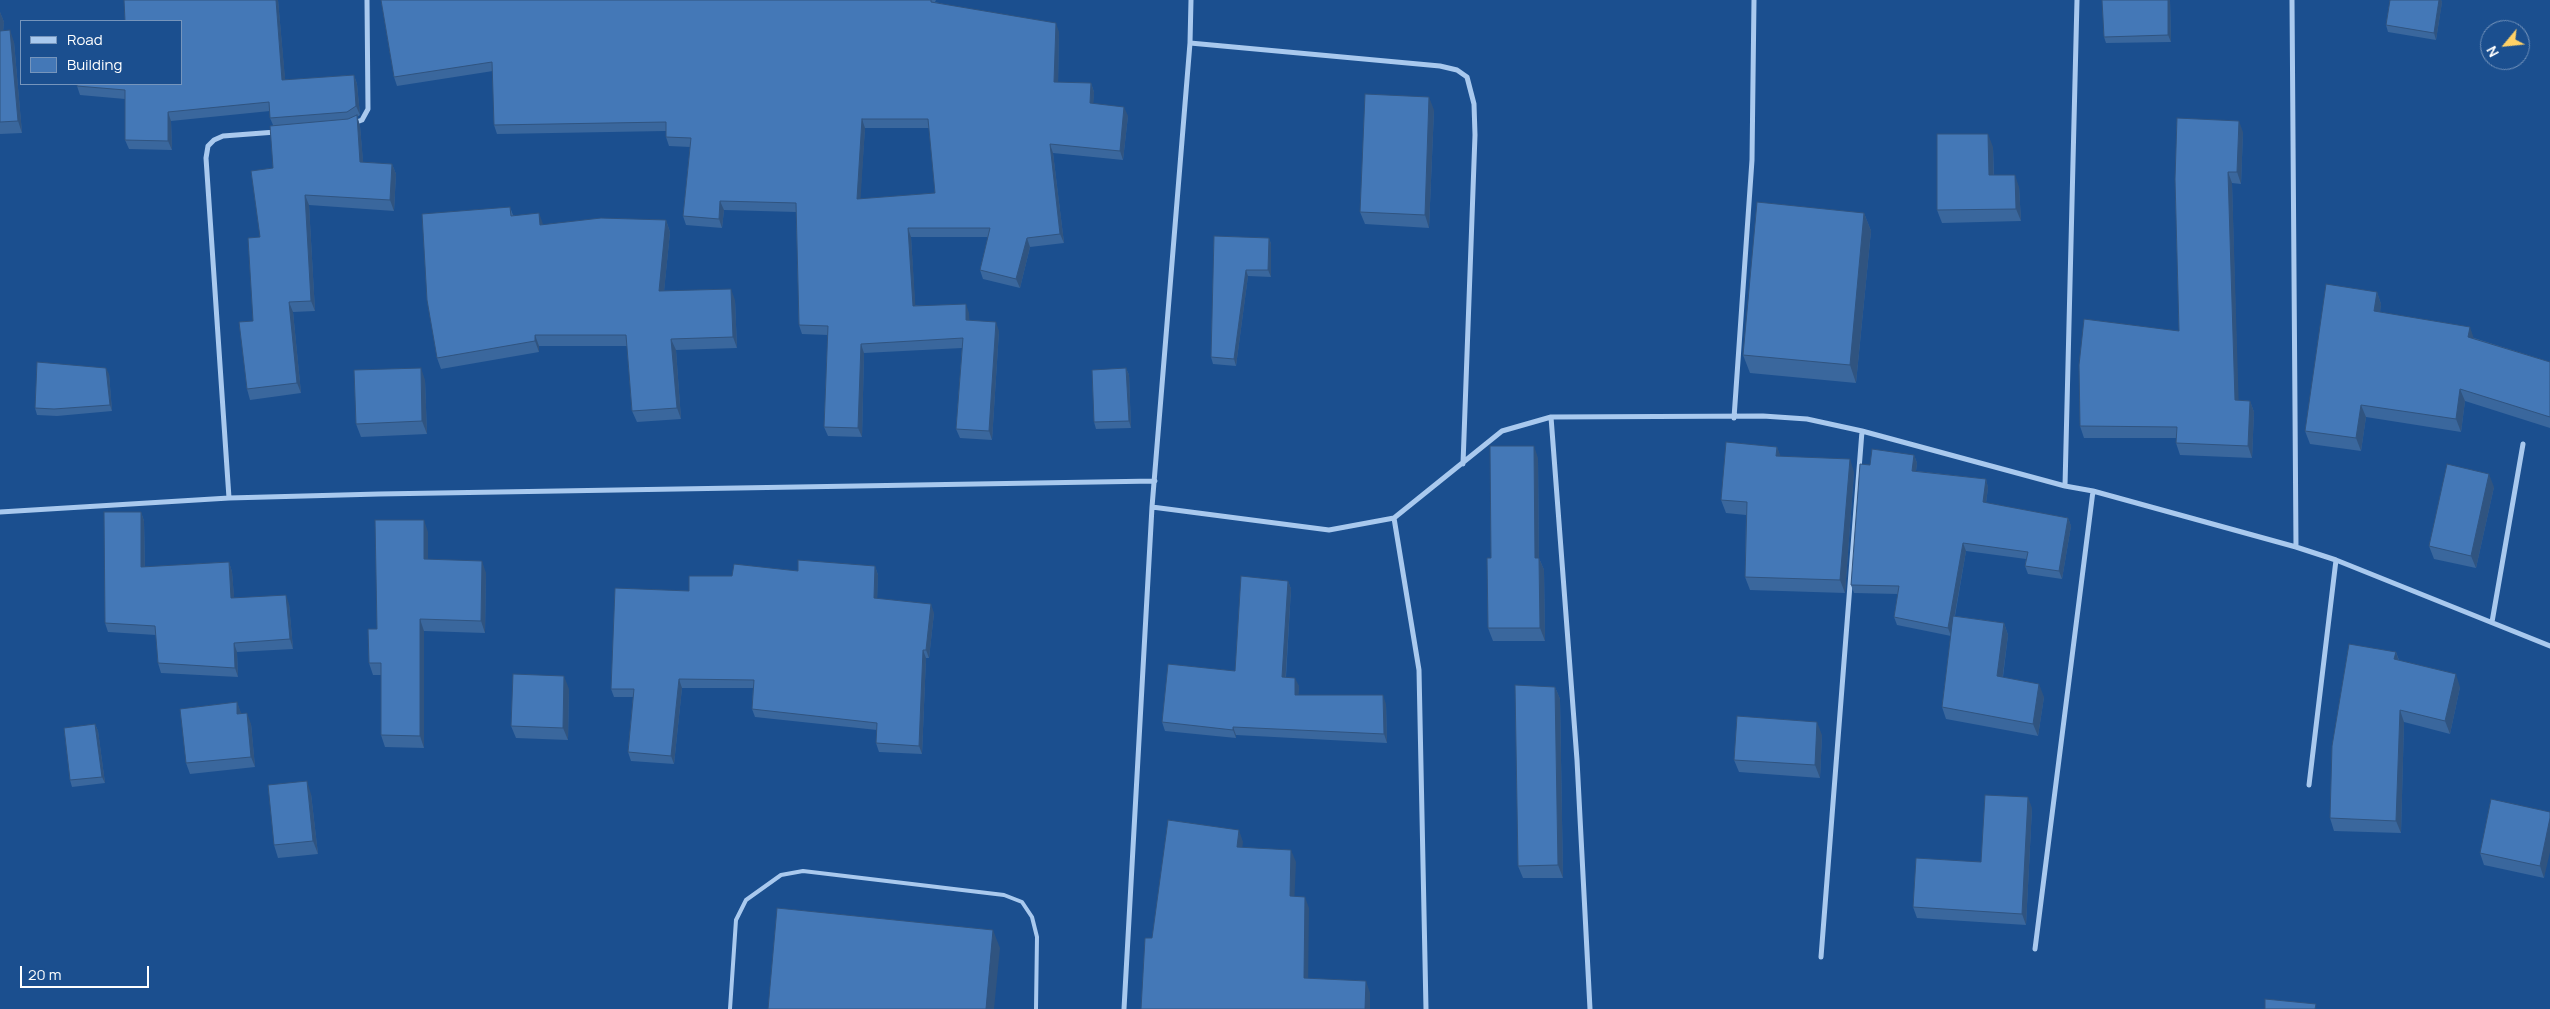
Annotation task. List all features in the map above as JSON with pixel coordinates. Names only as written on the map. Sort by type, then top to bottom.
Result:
[{"type":"street","points":[[351,125],[362,120],[368,109],[367,0]]},
{"type":"street","points":[[1124,1009],[1152,507],[1190,43],[1191,0]]},
{"type":"street","points":[[1734,418],[1752,160],[1754,0]]},
{"type":"street","points":[[2065,486],[2077,0]]},
{"type":"street","points":[[2292,0],[2296,547]]},
{"type":"street","points":[[1190,43],[1440,66],[1457,70],[1467,77],[1474,104],[1475,135],[1463,464]]},
{"type":"street","points":[[229,498],[206,158],[208,146],[222,136],[286,131]]},
{"type":"street","points":[[1152,507],[1329,530],[1394,518],[1502,431],[1551,417],[1734,418],[1763,416],[1807,419],[1862,431],[2065,486],[2093,491],[2296,547],[2336,560],[2550,646]]},
{"type":"street","points":[[1551,417],[1577,760],[1590,1009]]},
{"type":"street","points":[[1821,957],[1862,431]]},
{"type":"street","points":[[2492,622],[2523,444]]},
{"type":"street","points":[[0,512],[229,498],[1155,481]]},
{"type":"street","points":[[2035,949],[2093,491]]},
{"type":"street","points":[[1394,518],[1419,670],[1426,1009]]},
{"type":"street","points":[[2309,785],[2336,560]]},
{"type":"lane","points":[[730,1009],[736,920],[746,900],[781,875],[803,871],[1004,895],[1022,902],[1032,917],[1037,937],[1036,1009]]},
{"type":"building","points":[[124,0],[276,0],[282,80],[354,75],[356,106],[347,112],[270,118],[269,102],[168,112],[168,141],[125,140],[125,90],[77,85],[182,85],[182,20],[125,20]]},
{"type":"building","points":[[381,0],[931,0],[931,2],[1056,23],[1054,82],[1091,83],[1090,103],[1124,107],[1120,151],[1050,144],[1060,234],[1027,238],[1016,279],[980,270],[990,228],[908,228],[913,306],[966,304],[966,320],[996,322],[989,431],[956,429],[963,338],[861,344],[858,428],[824,427],[828,326],[799,325],[796,203],[720,201],[719,219],[683,216],[691,138],[666,137],[666,122],[494,125],[492,62],[394,77]],"holes":[[[862,119],[928,119],[935,193],[857,199]]]},
{"type":"building","points":[[2102,0],[2168,0],[2168,35],[2104,37]]},
{"type":"building","points":[[2390,0],[2439,0],[2434,33],[2386,25]]},
{"type":"building","points":[[10,30],[18,121],[0,122],[0,31]]},
{"type":"building","points":[[1365,94],[1429,97],[1425,215],[1360,212]]},
{"type":"building","points":[[357,115],[360,162],[392,164],[390,200],[305,195],[311,301],[289,302],[297,383],[247,389],[239,322],[253,321],[248,238],[260,237],[251,171],[273,168],[270,126],[348,119]]},
{"type":"building","points":[[2177,118],[2239,121],[2237,172],[2228,172],[2235,400],[2250,401],[2248,446],[2176,443],[2177,427],[2080,426],[2079,365],[2084,319],[2179,331],[2175,179]]},
{"type":"building","points":[[1937,134],[1988,134],[1989,175],[2015,175],[2016,209],[1937,210]]},
{"type":"building","points":[[1757,202],[1864,213],[1850,365],[1743,355]]},
{"type":"building","points":[[510,207],[511,216],[539,213],[540,225],[601,218],[666,220],[659,291],[731,289],[733,337],[671,339],[677,408],[632,411],[626,335],[535,335],[535,341],[437,358],[427,300],[422,214]]},
{"type":"building","points":[[1214,236],[1269,238],[1268,270],[1246,270],[1234,359],[1211,357]]},
{"type":"building","points":[[2326,284],[2377,292],[2374,311],[2470,327],[2468,337],[2550,362],[2550,417],[2460,389],[2456,419],[2361,405],[2356,438],[2305,431]]},
{"type":"building","points":[[37,362],[106,368],[110,405],[54,409],[35,408]]},
{"type":"building","points":[[421,368],[422,421],[356,424],[354,370]]},
{"type":"building","points":[[1126,368],[1129,421],[1094,422],[1092,370]]},
{"type":"building","points":[[1726,442],[1777,447],[1776,456],[1850,459],[1840,580],[1745,577],[1747,502],[1721,500]]},
{"type":"building","points":[[1490,446],[1534,446],[1535,558],[1539,558],[1540,628],[1488,628],[1487,558],[1491,558]]},
{"type":"building","points":[[1872,449],[1914,455],[1912,471],[1986,479],[1983,502],[2068,518],[2059,571],[2025,566],[2028,552],[1963,543],[1948,628],[1894,617],[1899,586],[1851,585],[1860,464],[1870,465]]},
{"type":"building","points":[[2447,464],[2489,474],[2471,556],[2429,546]]},
{"type":"building","points":[[104,512],[141,512],[141,567],[229,562],[231,598],[286,595],[290,639],[234,643],[235,668],[158,663],[155,626],[105,623]]},
{"type":"building","points":[[375,520],[424,520],[424,559],[482,561],[481,621],[420,619],[420,736],[381,735],[381,663],[369,663],[368,629],[377,629]]},
{"type":"building","points":[[798,560],[875,566],[874,598],[931,604],[926,650],[923,650],[919,746],[876,743],[877,723],[752,709],[754,680],[679,679],[671,756],[628,752],[634,689],[611,689],[615,588],[689,591],[689,576],[732,576],[734,564],[798,571]]},
{"type":"building","points":[[1241,576],[1288,581],[1282,677],[1295,678],[1295,695],[1383,695],[1384,734],[1233,727],[1233,730],[1162,722],[1168,664],[1235,671]]},
{"type":"building","points":[[1953,616],[2004,623],[1997,676],[2039,684],[2033,724],[1942,707]]},
{"type":"building","points":[[2349,644],[2396,652],[2394,659],[2456,674],[2445,721],[2400,710],[2396,821],[2330,818],[2332,746]]},
{"type":"building","points":[[513,674],[564,676],[563,728],[511,726]]},
{"type":"building","points":[[1515,685],[1555,687],[1558,865],[1518,866]]},
{"type":"building","points":[[237,702],[237,714],[247,713],[251,757],[186,763],[180,709]]},
{"type":"building","points":[[1737,716],[1817,722],[1815,765],[1734,760]]},
{"type":"building","points":[[95,724],[102,777],[70,780],[64,728]]},
{"type":"building","points":[[307,781],[313,841],[274,845],[268,785]]},
{"type":"building","points":[[1985,795],[2028,797],[2022,914],[1913,907],[1916,858],[1981,862]]},
{"type":"building","points":[[2491,799],[2550,812],[2540,866],[2480,853]]},
{"type":"building","points":[[1168,820],[1239,830],[1237,847],[1291,850],[1290,896],[1305,897],[1304,978],[1366,981],[1365,1009],[1141,1009],[1145,938],[1152,938]]},
{"type":"building","points":[[777,908],[993,930],[986,1009],[768,1009]]},
{"type":"building","points":[[2265,999],[2316,1004],[2315,1009],[2265,1009]]}]
